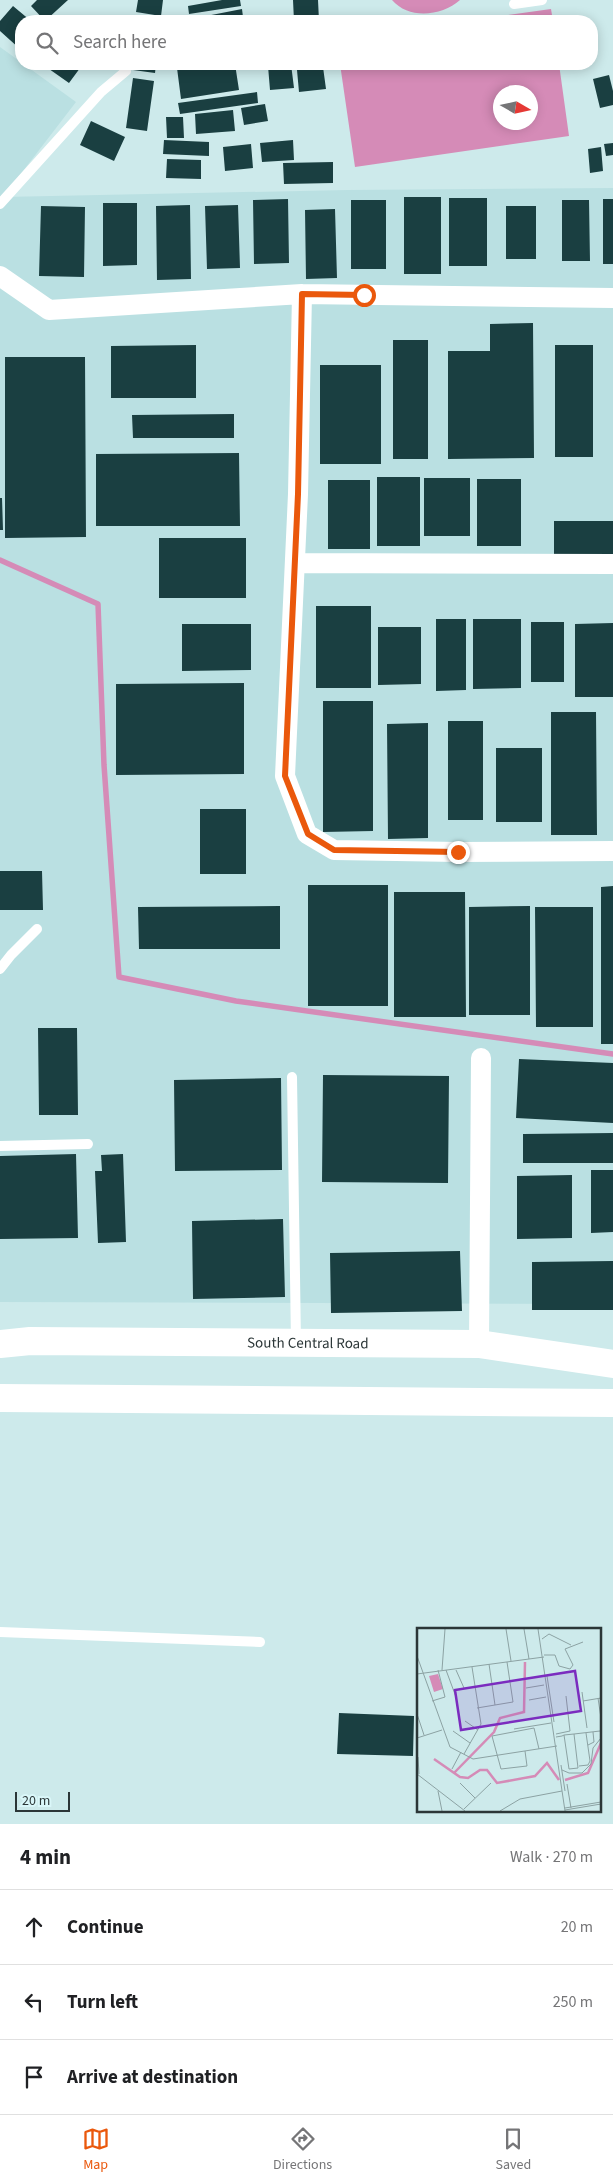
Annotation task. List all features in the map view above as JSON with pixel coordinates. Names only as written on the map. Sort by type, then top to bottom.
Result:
[{"type":"main road","name":"South Central Road","points":[[0,1344],[30,1341],[479,1344],[613,1364]]},
{"type":"main road","points":[[0,1398],[613,1403]]},
{"type":"street","points":[[0,276],[49,310],[302,294],[613,298]]},
{"type":"street","points":[[302,294],[295,563],[285,776],[308,834],[334,850],[458,852],[613,851]]},
{"type":"street","points":[[295,563],[613,564]]},
{"type":"street","points":[[479,1344],[481,1058]]},
{"type":"lane","points":[[514,4],[542,0]]},
{"type":"lane","points":[[0,204],[101,92],[126,71]]},
{"type":"lane","points":[[0,969],[37,929]]},
{"type":"lane","points":[[292,1077],[296,1343]]},
{"type":"lane","points":[[0,1146],[88,1144]]},
{"type":"lane","points":[[0,1632],[260,1642]]},
{"type":"shaded area","points":[[392,0],[460,0],[444,10],[426,14],[407,11]]},
{"type":"shaded area","points":[[551,9],[552,15],[508,15]]},
{"type":"shaded area","points":[[0,47],[15,58],[15,70],[32,70],[76,102],[3,197],[347,190],[613,188],[613,1304],[0,1302]]},
{"type":"shaded area","points":[[341,70],[560,70],[569,136],[355,167]]},
{"type":"building","points":[[37,0],[68,0],[52,15],[39,15],[31,6]]},
{"type":"building","points":[[138,0],[163,0],[161,15],[136,12]]},
{"type":"building","points":[[222,0],[240,0],[241,6],[189,14],[188,6]]},
{"type":"building","points":[[293,0],[318,0],[319,15],[294,15]]},
{"type":"building","points":[[13,6],[24,15],[15,15],[15,44],[0,31],[0,21]]},
{"type":"building","points":[[242,9],[243,15],[211,15]]},
{"type":"building","points":[[51,70],[79,70],[69,83]]},
{"type":"building","points":[[133,70],[155,70],[155,73]]},
{"type":"building","points":[[177,70],[236,70],[239,90],[181,99]]},
{"type":"building","points":[[268,70],[292,70],[294,88],[270,90]]},
{"type":"building","points":[[297,70],[323,70],[326,89],[299,92]]},
{"type":"building","points":[[609,75],[613,91],[613,105],[600,108],[593,79]]},
{"type":"building","points":[[133,78],[154,81],[147,131],[126,128]]},
{"type":"building","points":[[257,92],[258,103],[180,114],[178,103]]},
{"type":"building","points":[[265,104],[268,121],[244,125],[241,108]]},
{"type":"building","points":[[233,110],[235,131],[196,134],[195,114]]},
{"type":"building","points":[[166,117],[183,117],[184,138],[167,138]]},
{"type":"building","points":[[91,121],[125,137],[114,161],[80,145]]},
{"type":"building","points":[[164,140],[209,142],[209,156],[163,154]]},
{"type":"building","points":[[293,140],[294,160],[262,162],[260,143]]},
{"type":"building","points":[[613,143],[613,155],[606,156],[604,144]]},
{"type":"building","points":[[251,144],[253,168],[225,171],[223,147]]},
{"type":"building","points":[[601,147],[603,171],[590,173],[588,149]]},
{"type":"building","points":[[167,159],[201,160],[201,179],[166,178]]},
{"type":"building","points":[[333,162],[333,183],[284,184],[283,163]]},
{"type":"building","points":[[404,197],[441,197],[441,274],[404,274]]},
{"type":"building","points":[[449,198],[487,198],[487,266],[449,266]]},
{"type":"building","points":[[288,199],[289,263],[254,264],[253,200]]},
{"type":"building","points":[[603,199],[613,199],[613,264],[603,264]]},
{"type":"building","points":[[351,200],[386,200],[386,269],[351,269]]},
{"type":"building","points":[[562,200],[589,200],[590,261],[562,261]]},
{"type":"building","points":[[103,203],[137,203],[137,265],[103,266]]},
{"type":"building","points":[[190,205],[191,279],[157,280],[156,206]]},
{"type":"building","points":[[238,205],[240,268],[207,269],[205,206]]},
{"type":"building","points":[[41,206],[85,207],[84,277],[39,276]]},
{"type":"building","points":[[506,206],[536,206],[536,259],[506,259]]},
{"type":"building","points":[[335,209],[337,278],[306,279],[305,210]]},
{"type":"building","points":[[533,323],[534,458],[448,459],[448,351],[490,351],[490,324]]},
{"type":"building","points":[[393,340],[428,340],[428,459],[393,459]]},
{"type":"building","points":[[196,345],[196,398],[111,398],[111,346]]},
{"type":"building","points":[[555,345],[593,345],[593,457],[555,457]]},
{"type":"building","points":[[5,357],[85,357],[86,537],[5,538]]},
{"type":"building","points":[[320,365],[381,365],[381,464],[320,464]]},
{"type":"building","points":[[234,414],[234,438],[133,438],[132,415]]},
{"type":"building","points":[[239,453],[240,526],[96,526],[96,454]]},
{"type":"building","points":[[377,477],[420,477],[420,546],[377,546]]},
{"type":"building","points":[[424,478],[470,478],[470,536],[424,536]]},
{"type":"building","points":[[477,479],[521,479],[521,546],[477,546]]},
{"type":"building","points":[[328,480],[370,480],[370,549],[328,549]]},
{"type":"building","points":[[0,498],[2,498],[3,530],[0,530]]},
{"type":"building","points":[[554,521],[613,521],[613,559],[554,558]]},
{"type":"building","points":[[159,538],[246,538],[246,598],[159,598]]},
{"type":"building","points":[[316,606],[371,606],[371,688],[316,688]]},
{"type":"building","points":[[436,619],[466,619],[466,690],[436,691]]},
{"type":"building","points":[[473,619],[521,619],[521,688],[473,689]]},
{"type":"building","points":[[531,622],[564,622],[564,682],[531,682]]},
{"type":"building","points":[[613,623],[613,697],[575,697],[575,624]]},
{"type":"building","points":[[182,624],[251,624],[251,670],[182,671]]},
{"type":"building","points":[[378,627],[421,627],[421,684],[378,685]]},
{"type":"building","points":[[244,683],[244,774],[116,775],[116,684]]},
{"type":"building","points":[[323,701],[373,701],[373,831],[323,832]]},
{"type":"building","points":[[551,712],[596,712],[597,835],[551,835]]},
{"type":"building","points":[[448,721],[483,721],[483,820],[448,820]]},
{"type":"building","points":[[428,723],[428,838],[388,839],[387,724]]},
{"type":"building","points":[[496,748],[542,748],[542,822],[496,822]]},
{"type":"building","points":[[200,809],[246,809],[246,874],[200,874]]},
{"type":"building","points":[[0,871],[42,871],[43,910],[0,910]]},
{"type":"building","points":[[308,885],[388,885],[388,1006],[308,1006]]},
{"type":"building","points":[[613,886],[613,1044],[601,1044],[601,887]]},
{"type":"building","points":[[394,892],[465,892],[466,1017],[394,1017]]},
{"type":"building","points":[[280,906],[280,949],[139,949],[138,907]]},
{"type":"building","points":[[530,906],[530,1015],[469,1015],[469,907]]},
{"type":"building","points":[[535,907],[593,907],[593,1027],[536,1027]]},
{"type":"building","points":[[38,1028],[77,1028],[78,1115],[39,1115]]},
{"type":"building","points":[[519,1059],[613,1063],[613,1123],[516,1118]]},
{"type":"building","points":[[323,1075],[449,1076],[448,1183],[322,1182]]},
{"type":"building","points":[[281,1078],[282,1170],[175,1171],[174,1080]]},
{"type":"building","points":[[613,1133],[613,1163],[523,1163],[523,1134]]},
{"type":"building","points":[[76,1154],[78,1238],[0,1239],[0,1156]]},
{"type":"building","points":[[123,1154],[126,1242],[98,1243],[95,1171],[102,1171],[101,1155]]},
{"type":"building","points":[[591,1170],[613,1170],[613,1232],[591,1233]]},
{"type":"building","points":[[572,1175],[572,1238],[517,1239],[517,1176]]},
{"type":"building","points":[[283,1219],[285,1297],[193,1299],[192,1221]]},
{"type":"building","points":[[460,1251],[462,1311],[331,1313],[330,1253]]},
{"type":"building","points":[[613,1261],[613,1310],[532,1310],[532,1262]]},
{"type":"building","points":[[339,1713],[414,1716],[413,1756],[337,1754]]},
{"type":"waterway","points":[[0,560],[98,604],[104,765],[119,977],[236,1001],[613,1054]]},
{"type":"route","points":[[364,295],[302,294],[298,494],[285,776],[308,834],[334,850],[458,852]]}]
